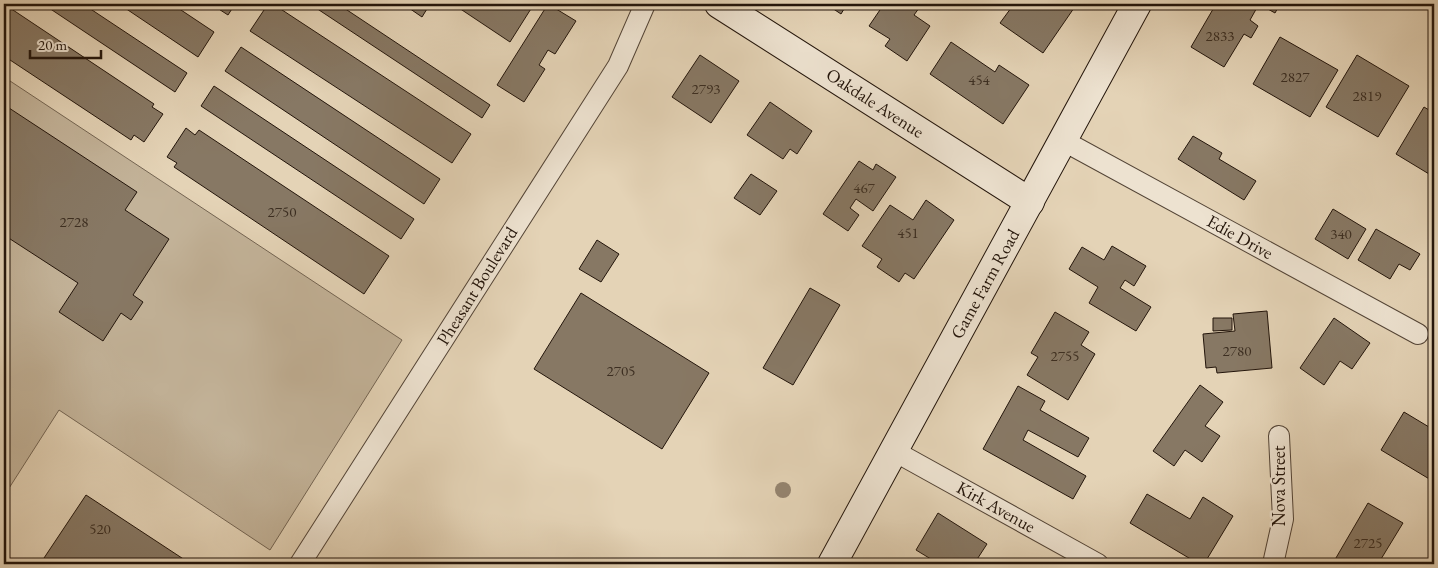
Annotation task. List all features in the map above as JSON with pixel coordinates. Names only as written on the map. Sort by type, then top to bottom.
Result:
[{"type":"street","name":"Pheasant Boulevard","points":[[300,564],[618,66],[646,4]]},
{"type":"street","name":"Oakdale Avenue","points":[[719,4],[1030,202]]},
{"type":"street","name":"Game Farm Road","points":[[832,564],[1137,4]]},
{"type":"street","name":"Edie Drive","points":[[1062,140],[1418,334]]},
{"type":"street","name":"Nova Street","points":[[1273,564],[1283,519],[1279,436]]},
{"type":"street","name":"Kirk Avenue","points":[[894,450],[1098,564]]},
{"type":"shaded area","points":[[4,77],[402,340],[270,550],[59,410],[4,496]]},
{"type":"building","points":[[4,4],[154,104],[152,107],[163,114],[144,142],[134,135],[131,140],[4,56]]},
{"type":"building","points":[[43,4],[83,4],[187,73],[175,92]]},
{"type":"building","points":[[119,4],[172,4],[214,32],[198,57]]},
{"type":"building","points":[[211,4],[235,4],[228,15]]},
{"type":"building","points":[[268,4],[273,4],[471,134],[452,163],[250,31]]},
{"type":"building","points":[[310,4],[338,4],[490,105],[482,118]]},
{"type":"building","points":[[408,4],[430,4],[422,17],[406,6]]},
{"type":"building","points":[[453,4],[534,4],[510,42]]},
{"type":"building","points":[[548,4],[576,21],[555,54],[548,50],[539,65],[545,69],[524,102],[497,85]]},
{"type":"building","points":[[826,4],[847,4],[841,14]]},
{"type":"building","points":[[884,4],[922,4],[914,15],[930,26],[907,61],[885,46],[890,39],[869,26]]},
{"type":"building","points":[[1014,4],[1025,4],[1028,6],[1029,4],[1069,4],[1074,8],[1043,53],[1000,23]]},
{"type":"building","points":[[1216,4],[1259,4],[1250,20],[1258,26],[1251,38],[1244,34],[1224,67],[1191,47]]},
{"type":"building","points":[[1259,4],[1280,4],[1275,13]]},
{"type":"building","points":[[1280,37],[1338,70],[1310,117],[1253,84]]},
{"type":"building","points":[[951,42],[995,72],[999,65],[1029,85],[1003,124],[930,74]]},
{"type":"building","points":[[241,47],[440,179],[424,204],[225,71]]},
{"type":"building","points":[[700,55],[739,81],[711,123],[672,97]]},
{"type":"building","points":[[1357,55],[1409,86],[1378,137],[1326,107]]},
{"type":"building","points":[[214,86],[414,219],[401,239],[201,106]]},
{"type":"building","points":[[770,102],[812,131],[797,154],[790,149],[783,159],[747,135]]},
{"type":"building","points":[[6,106],[137,192],[125,210],[169,239],[133,295],[143,302],[131,320],[121,313],[103,341],[59,312],[78,283],[4,235],[4,109]]},
{"type":"building","points":[[1424,107],[1434,113],[1434,177],[1396,154]]},
{"type":"building","points":[[186,128],[195,135],[199,130],[389,256],[364,294],[174,167],[177,163],[167,157]]},
{"type":"building","points":[[1193,136],[1222,153],[1219,159],[1256,181],[1244,200],[1178,159]]},
{"type":"building","points":[[859,161],[873,170],[876,164],[896,177],[873,211],[856,199],[850,208],[859,215],[848,231],[823,214]]},
{"type":"building","points":[[751,174],[777,191],[760,215],[734,198]]},
{"type":"building","points":[[926,200],[954,220],[914,279],[905,273],[899,282],[877,267],[882,259],[862,246],[890,205],[913,220]]},
{"type":"building","points":[[1333,209],[1366,229],[1348,259],[1315,239]]},
{"type":"building","points":[[1376,229],[1420,254],[1410,270],[1399,264],[1390,279],[1358,260]]},
{"type":"building","points":[[597,240],[619,254],[601,282],[579,269]]},
{"type":"building","points":[[1112,246],[1146,266],[1134,286],[1125,280],[1120,288],[1151,307],[1136,331],[1089,303],[1098,287],[1069,269],[1082,247],[1104,260]]},
{"type":"building","points":[[810,288],[840,305],[793,385],[763,368]]},
{"type":"building","points":[[581,293],[709,373],[662,449],[534,369]]},
{"type":"building","points":[[1267,311],[1272,368],[1217,373],[1216,367],[1206,368],[1203,334],[1235,331],[1233,314]]},
{"type":"building","points":[[1055,312],[1089,332],[1081,345],[1095,354],[1068,400],[1027,375],[1038,357],[1031,353]]},
{"type":"building","points":[[1213,318],[1232,318],[1232,330],[1213,331]]},
{"type":"building","points":[[1334,318],[1370,343],[1352,369],[1340,361],[1324,385],[1300,368]]},
{"type":"building","points":[[1200,385],[1223,402],[1205,426],[1220,436],[1202,462],[1185,450],[1174,466],[1153,451]]},
{"type":"building","points":[[1018,386],[1045,401],[1040,410],[1089,438],[1078,457],[1028,430],[1023,440],[1086,476],[1073,499],[983,449]]},
{"type":"building","points":[[1404,412],[1434,430],[1434,451],[1432,455],[1434,457],[1434,474],[1431,480],[1381,450]]},
{"type":"building","points":[[1147,494],[1190,519],[1203,497],[1233,516],[1204,564],[1199,564],[1130,523]]},
{"type":"building","points":[[86,495],[191,564],[40,564]]},
{"type":"building","points":[[1368,503],[1403,523],[1378,564],[1333,563]]},
{"type":"building","points":[[938,513],[987,544],[974,564],[963,564],[956,560],[953,564],[939,564],[916,550]]}]
